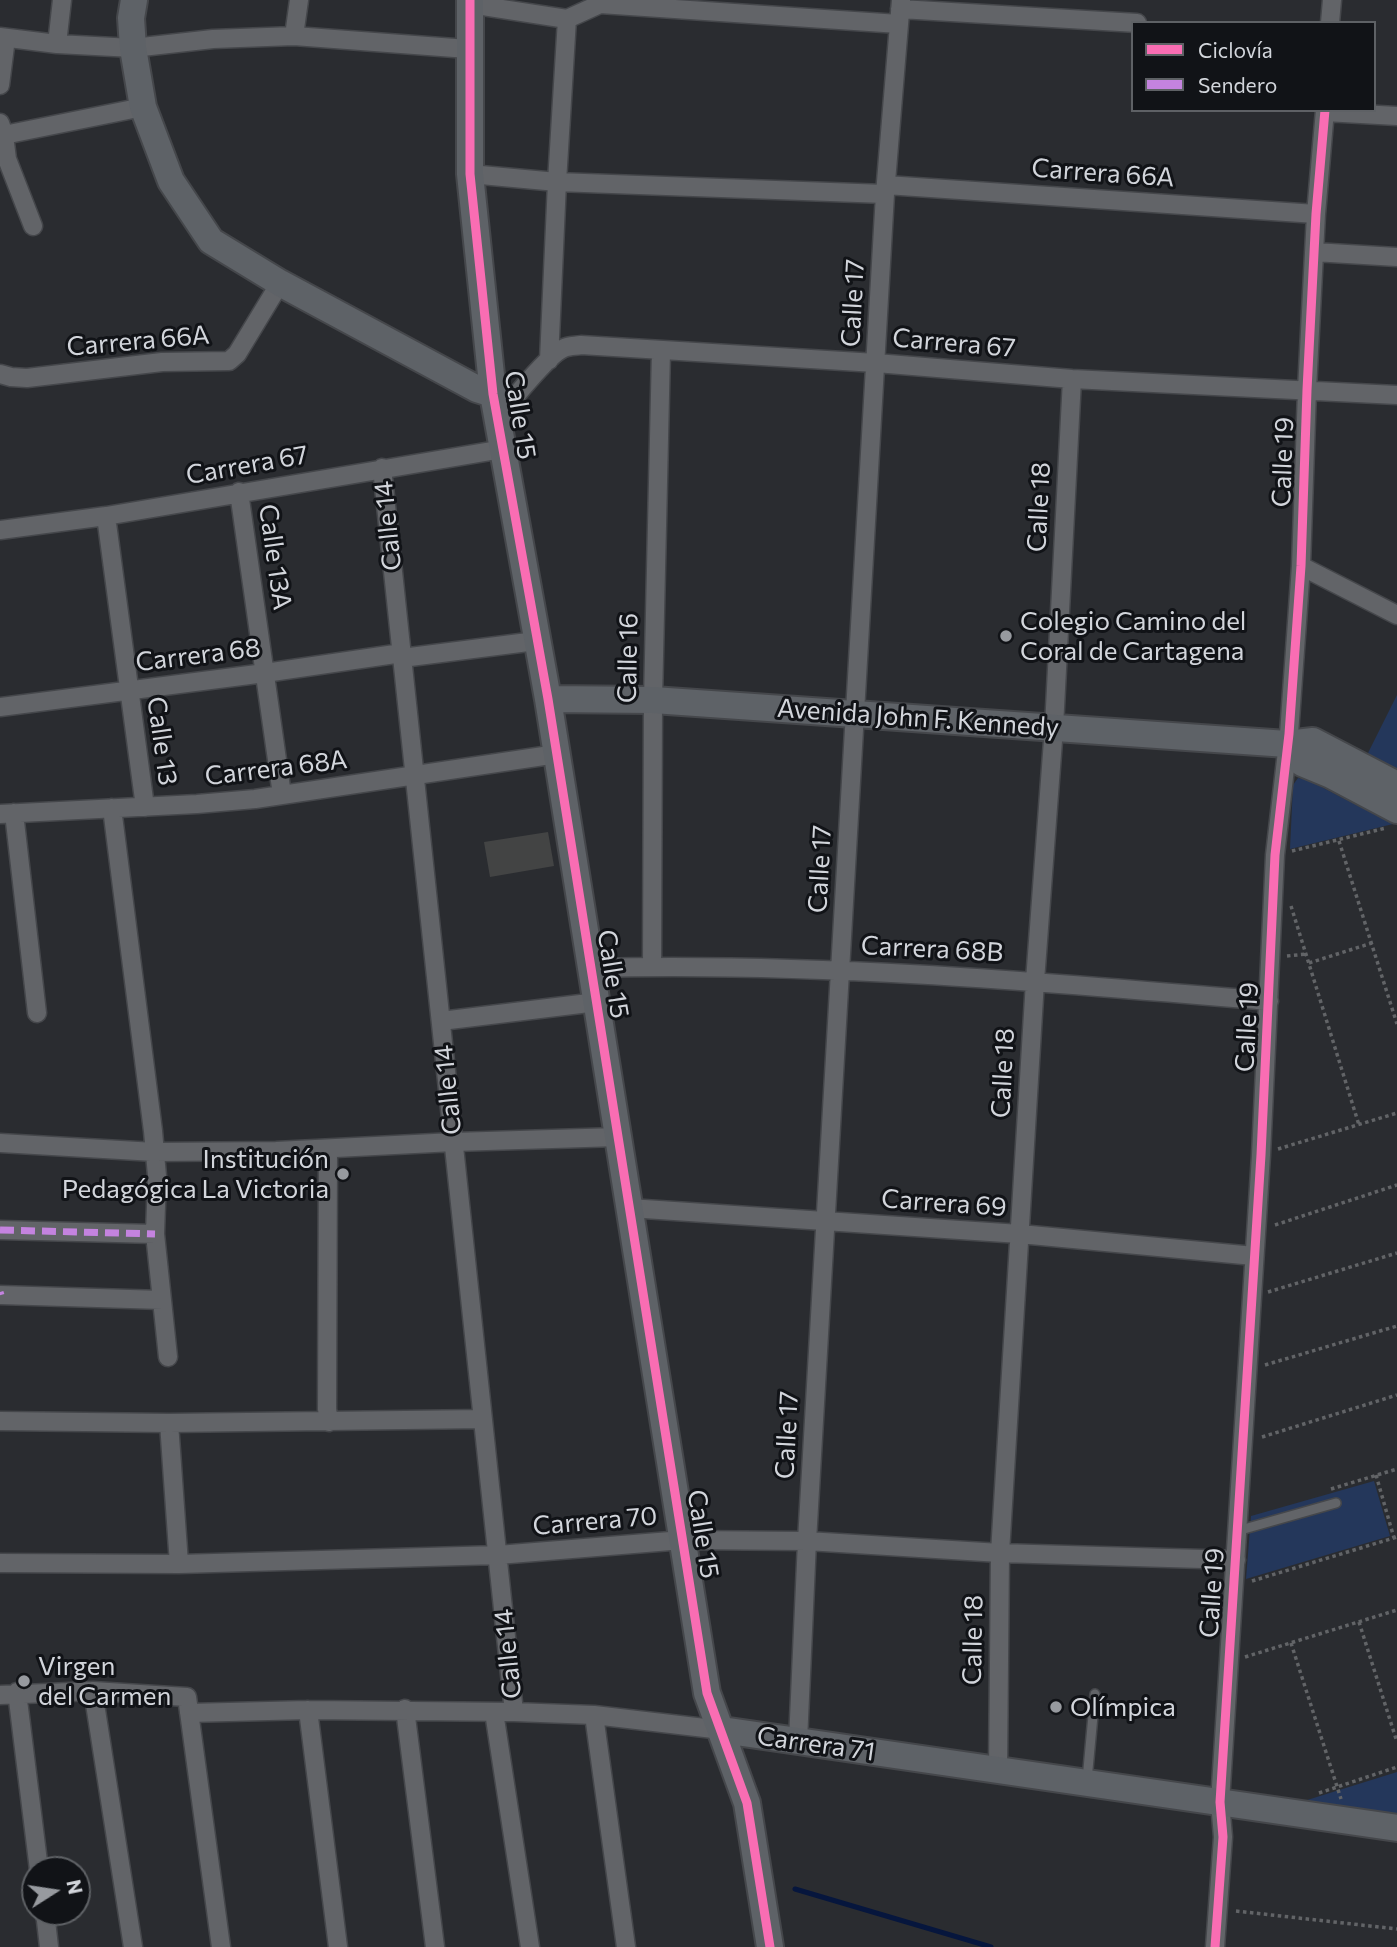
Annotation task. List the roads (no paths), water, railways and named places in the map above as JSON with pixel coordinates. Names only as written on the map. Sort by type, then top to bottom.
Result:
[{"type":"street","points":[[57,44],[62,0]]},
{"type":"street","points":[[134,0],[131,18],[133,48],[143,107],[171,181],[211,241],[280,283],[477,389],[496,407]]},
{"type":"street","points":[[293,36],[299,0]]},
{"type":"street","points":[[1330,21],[1332,0]]},
{"type":"street","points":[[470,2],[567,19],[600,4],[900,11],[1131,23]]},
{"type":"street","name":"Calle 15","points":[[470,2],[470,174],[496,407],[548,699],[708,1693],[747,1803],[770,1947]]},
{"type":"street","name":"Calle 17","points":[[798,1741],[807,1541],[885,189],[900,11]]},
{"type":"street","points":[[549,360],[556,182],[567,19]]},
{"type":"street","points":[[0,85],[3,38],[133,48],[213,39],[293,36],[468,49]]},
{"type":"street","points":[[33,226],[3,161],[2,129],[143,107]]},
{"type":"street","name":"Calle 19","points":[[1215,1947],[1223,1837],[1220,1802],[1261,1155],[1275,855],[1301,566],[1316,214],[1325,112]]},
{"type":"street","points":[[1339,112],[1397,116]]},
{"type":"street","name":"Carrera 66A","points":[[470,174],[556,182],[885,189],[1316,214]]},
{"type":"street","points":[[1314,252],[1397,257]]},
{"type":"street","name":"Carrera 66A","points":[[0,374],[27,378],[162,362],[229,360],[237,354],[280,283]]},
{"type":"street","name":"Carrera 67","points":[[496,407],[505,408],[562,348],[581,345],[876,363],[1072,379],[1397,395]]},
{"type":"street","name":"Calle 16","points":[[652,967],[653,700],[661,351]]},
{"type":"street","name":"Calle 18","points":[[998,1770],[1000,1553],[1035,981],[1054,727],[1072,379]]},
{"type":"street","name":"Carrera 67","points":[[0,530],[106,516],[503,449]]},
{"type":"street","name":"Calle 14","points":[[382,468],[514,1712]]},
{"type":"street","name":"Calle 13A","points":[[239,492],[282,795]]},
{"type":"street","name":"Calle 13","points":[[106,516],[145,807]]},
{"type":"street","points":[[1301,566],[1397,615]]},
{"type":"street","name":"Carrera 68","points":[[0,707],[536,641]]},
{"type":"street","name":"Avenida John F. Kennedy","points":[[548,699],[653,700],[1287,744],[1313,741],[1397,785]]},
{"type":"street","points":[[1287,744],[1302,763],[1331,775],[1397,810]]},
{"type":"street","name":"Carrera 68A","points":[[7,814],[197,804],[282,795],[557,754]]},
{"type":"street","points":[[111,808],[155,1152],[156,1234],[169,1357]]},
{"type":"street","points":[[7,814],[37,1013]]},
{"type":"street","name":"Carrera 68B","points":[[591,968],[841,970],[1035,981],[1269,1002]]},
{"type":"street","points":[[441,1021],[597,1002]]},
{"type":"street","points":[[0,1143],[155,1152],[328,1149],[618,1137]]},
{"type":"street","points":[[328,1149],[329,1422]]},
{"type":"street","name":"Carrera 69","points":[[629,1208],[1020,1234],[1254,1256]]},
{"type":"street","points":[[0,1230],[156,1234]]},
{"type":"street","points":[[0,1294],[162,1300]]},
{"type":"street","points":[[0,1421],[169,1423],[483,1419]]},
{"type":"street","points":[[169,1423],[178,1564]]},
{"type":"street","name":"Carrera 70","points":[[0,1563],[178,1564],[498,1555],[683,1540],[807,1541],[1000,1553],[1236,1560]]},
{"type":"street","points":[[93,1691],[133,1947]]},
{"type":"street","name":"Carrera 71","points":[[8,1694],[93,1691],[188,1705],[594,1715],[722,1730],[1397,1828]]},
{"type":"street","points":[[8,1694],[37,1856]]},
{"type":"street","points":[[188,1705],[221,1947]]},
{"type":"street","points":[[405,1709],[435,1947]]},
{"type":"street","points":[[308,1710],[338,1947]]},
{"type":"street","name":"Calle 14","points":[[494,1712],[530,1947]]},
{"type":"street","points":[[594,1715],[626,1947]]},
{"type":"street","points":[[47,1926],[49,1947]]},
{"type":"lane","points":[[1237,1531],[1336,1503]]},
{"type":"lane","points":[[1087,1783],[1095,1694]]},
{"type":"waterway","points":[[795,1889],[991,1947]]},
{"type":"place","name":"Colegio Camino del Coral de Cartagena","points":[[1006,636]]},
{"type":"place","name":"Institución Pedagógica La Victoria","points":[[343,1174]]},
{"type":"place","name":"Virgen del Carmen","points":[[24,1681]]},
{"type":"place","name":"Olímpica","points":[[1056,1707]]}]
